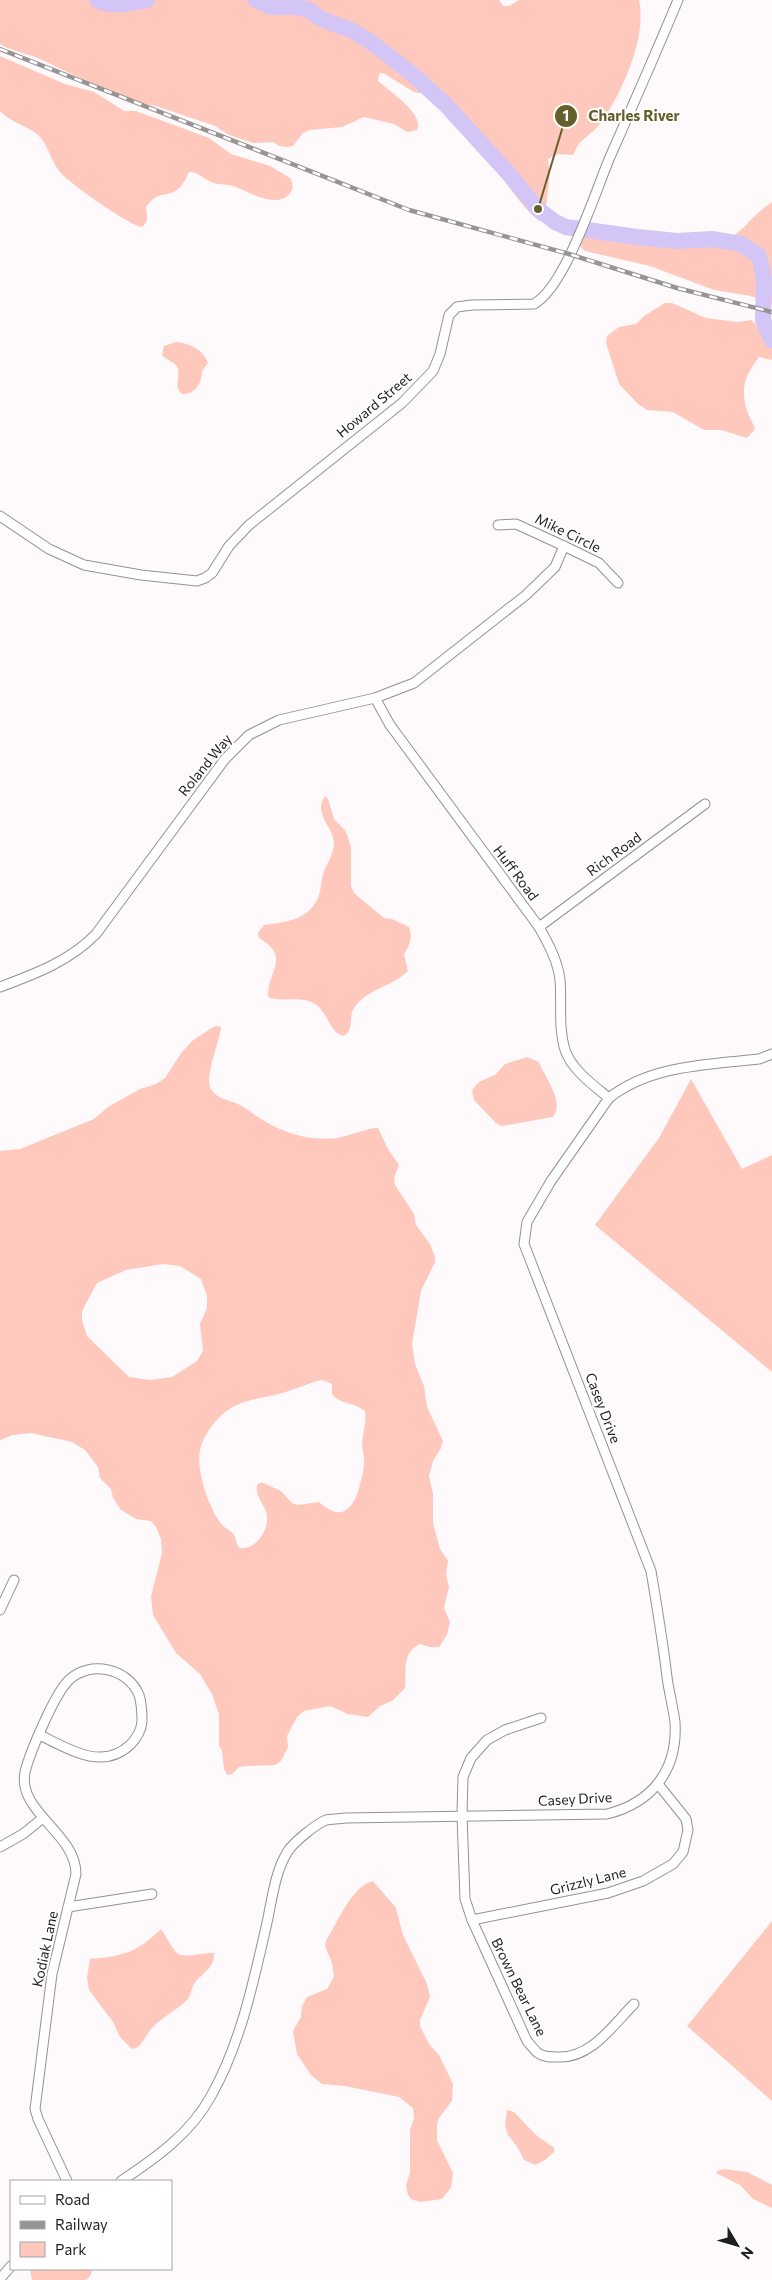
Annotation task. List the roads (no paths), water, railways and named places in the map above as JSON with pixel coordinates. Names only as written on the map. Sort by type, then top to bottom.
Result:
[{"type":"street","name":"Howard Street","points":[[0,516],[50,549],[84,565],[186,581],[205,578],[220,562],[229,546],[249,525],[402,403],[422,384],[433,371],[440,354],[448,315],[458,307],[534,304],[540,300],[559,274],[583,225],[678,0]]},
{"type":"street","name":"Mike Circle","points":[[498,525],[516,524],[564,546],[599,563],[618,583]]},
{"type":"street","name":"Roland Way","points":[[0,987],[54,965],[84,947],[96,934],[236,745],[249,735],[279,720],[375,698],[414,683],[500,616],[554,567],[564,546]]},
{"type":"street","name":"Huff Road","points":[[375,698],[390,725],[539,927],[553,953],[560,979],[559,1015],[565,1050],[574,1065],[589,1082],[609,1098]]},
{"type":"street","name":"Rich Road","points":[[539,927],[705,804]]},
{"type":"street","name":"Casey Drive","points":[[123,2180],[152,2161],[177,2139],[211,2097],[234,2048],[251,1989],[278,1871],[288,1851],[299,1839],[325,1821],[345,1818],[607,1814],[626,1809],[643,1799],[658,1784],[670,1763],[675,1741],[675,1722],[651,1571],[524,1244],[527,1222],[551,1181],[609,1098],[621,1088],[665,1070],[759,1059],[772,1054]]},
{"type":"street","points":[[0,1610],[14,1580]]},
{"type":"street","name":"Kodiak Lane","points":[[40,1735],[70,1750],[95,1758],[117,1755],[136,1739],[141,1725],[142,1710],[139,1695],[130,1682],[121,1675],[99,1668],[88,1669],[70,1679],[60,1690],[40,1735],[25,1773],[25,1785],[33,1804],[67,1845],[76,1863],[76,1874],[52,1974],[44,2025],[36,2109],[38,2119],[67,2180]]},
{"type":"street","name":"Brown Bear Lane","points":[[540,1718],[505,1730],[487,1740],[471,1758],[463,1777],[462,1816],[465,1899],[472,1920],[528,2041],[538,2053],[546,2056],[566,2058],[578,2055],[589,2049],[634,2004]]},
{"type":"street","name":"Grizzly Lane","points":[[472,1920],[608,1893],[643,1881],[673,1864],[683,1852],[688,1830],[686,1818],[658,1784]]},
{"type":"street","points":[[0,1847],[23,1834],[43,1818]]},
{"type":"street","points":[[68,1907],[152,1894]]},
{"type":"street","points":[[0,2279],[10,2267]]},
{"type":"waterway","points":[[97,0],[109,4],[147,0]]},
{"type":"waterway","points":[[256,0],[271,7],[297,7],[309,10],[321,19],[353,31],[372,43],[412,74],[446,105],[538,209],[555,222],[566,227],[637,237],[677,241],[712,239],[741,244],[759,256],[764,279],[763,320],[772,340]]},
{"type":"railway","points":[[0,49],[409,210],[569,254],[677,288],[772,312]]},
{"type":"place","name":"Charles River","points":[[538,209]]}]
